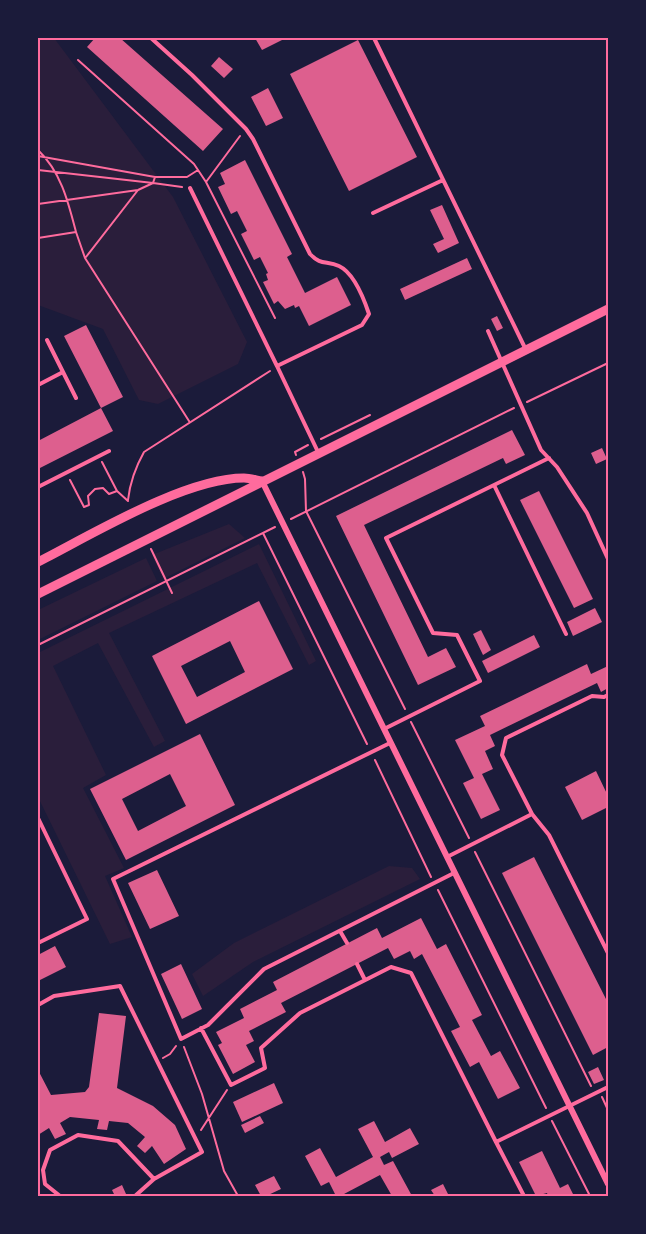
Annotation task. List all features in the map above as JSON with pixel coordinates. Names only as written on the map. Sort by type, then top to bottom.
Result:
[{"type":"street","points":[[38,594],[609,309]]},
{"type":"street","points":[[38,562],[136,512],[183,492],[218,481],[245,478],[262,481]]},
{"type":"street","points":[[262,481],[446,858],[609,1184]]},
{"type":"lane","points":[[151,38],[199,81],[246,129],[309,254],[316,261],[338,265],[348,272],[365,303],[369,314],[362,325],[277,366]]},
{"type":"lane","points":[[374,38],[526,350]]},
{"type":"lane","points":[[373,213],[443,180]]},
{"type":"lane","points":[[190,188],[319,453]]},
{"type":"lane","points":[[488,332],[541,450],[549,458],[586,513],[609,559]]},
{"type":"lane","points":[[47,340],[76,398]]},
{"type":"lane","points":[[38,385],[63,372]]},
{"type":"lane","points":[[38,487],[109,450]]},
{"type":"lane","points":[[383,729],[480,681],[457,635],[433,633],[386,538],[549,458]]},
{"type":"lane","points":[[494,485],[566,634]]},
{"type":"lane","points":[[609,695],[604,698],[592,696],[506,738],[502,755],[532,814],[549,835],[609,953]]},
{"type":"lane","points":[[390,743],[113,879],[181,1039],[208,1025],[264,969],[454,873]]},
{"type":"lane","points":[[446,858],[532,814]]},
{"type":"lane","points":[[38,818],[87,919],[38,943]]},
{"type":"lane","points":[[340,930],[347,943]]},
{"type":"lane","points":[[357,964],[365,980]]},
{"type":"lane","points":[[201,1028],[231,1085],[265,1068],[261,1048],[300,1013],[391,967],[411,974],[524,1197]]},
{"type":"lane","points":[[38,1005],[54,996],[120,986],[202,1152],[154,1179],[135,1197]]},
{"type":"lane","points":[[496,1142],[609,1087]]},
{"type":"lane","points":[[60,1197],[45,1184],[43,1170],[50,1150],[78,1135],[118,1141],[154,1179]]},
{"type":"path","points":[[206,182],[246,129]]},
{"type":"path","points":[[38,150],[56,172],[68,200],[85,258],[189,422]]},
{"type":"path","points":[[38,156],[155,177],[187,177],[198,170]]},
{"type":"path","points":[[38,170],[190,188]]},
{"type":"path","points":[[38,204],[138,190],[153,183],[155,177]]},
{"type":"path","points":[[85,258],[138,190]]},
{"type":"path","points":[[38,238],[76,232]]},
{"type":"path","points":[[38,645],[609,363]]},
{"type":"path","points":[[128,500],[136,466],[144,452],[277,366]]},
{"type":"path","points":[[295,452],[305,479],[306,511],[597,1093],[609,1110]]},
{"type":"path","points":[[66,473],[84,507],[89,504],[88,496],[95,489],[103,488],[109,494],[117,491],[99,456]]},
{"type":"path","points":[[262,533],[590,1197]]},
{"type":"path","points":[[157,1061],[170,1054],[181,1039]]},
{"type":"path","points":[[181,1039],[202,1094],[224,1171],[238,1197]]},
{"type":"path","points":[[195,1138],[231,1085]]},
{"type":"shaded area","points":[[38,38],[54,38],[173,197],[247,342],[238,364],[158,404],[139,400],[103,329],[38,305]]},
{"type":"shaded area","points":[[229,524],[245,538],[163,579],[152,555]]},
{"type":"shaded area","points":[[259,544],[316,661],[309,665],[257,563],[109,633],[165,741],[154,747],[98,643],[53,666],[106,775],[83,788],[124,868],[105,876],[132,937],[110,944],[38,797],[38,653]]},
{"type":"shaded area","points":[[146,558],[157,581],[38,640],[38,610]]},
{"type":"shaded area","points":[[389,866],[412,868],[420,879],[253,962],[203,996],[192,974],[234,943]]},
{"type":"building","points":[[95,38],[120,38],[223,129],[203,151],[87,47]]},
{"type":"building","points":[[255,38],[286,38],[262,50]]},
{"type":"building","points":[[358,40],[417,157],[349,191],[290,74]]},
{"type":"building","points":[[219,57],[233,69],[224,78],[211,66]]},
{"type":"building","points":[[268,88],[283,118],[266,126],[251,97]]},
{"type":"building","points":[[245,160],[292,254],[287,257],[305,293],[337,277],[351,305],[309,326],[299,306],[295,308],[294,305],[285,309],[278,301],[274,304],[263,282],[268,280],[266,274],[268,273],[260,257],[254,260],[241,234],[247,231],[237,211],[231,214],[218,187],[225,184],[220,173]]},
{"type":"building","points":[[442,205],[459,243],[438,253],[433,244],[444,239],[430,210]]},
{"type":"building","points":[[467,258],[472,269],[405,300],[400,289]]},
{"type":"building","points":[[497,316],[503,328],[497,331],[491,319]]},
{"type":"building","points":[[86,325],[123,397],[101,408],[64,336]]},
{"type":"building","points":[[101,408],[113,431],[38,469],[38,441]]},
{"type":"building","points":[[512,430],[525,455],[506,464],[503,458],[364,525],[428,657],[446,648],[456,667],[418,685],[336,516]]},
{"type":"building","points":[[602,448],[607,459],[596,464],[591,453]]},
{"type":"building","points":[[539,491],[593,599],[574,608],[520,500]]},
{"type":"building","points":[[259,601],[293,669],[186,724],[152,656]],"holes":[[[230,641],[245,672],[197,697],[181,666]]]},
{"type":"building","points":[[595,608],[602,622],[573,636],[567,622]]},
{"type":"building","points":[[481,630],[491,650],[483,655],[473,634]]},
{"type":"building","points":[[534,635],[540,647],[488,673],[482,661]]},
{"type":"building","points":[[587,664],[591,674],[608,666],[608,688],[601,692],[597,683],[490,735],[495,746],[485,751],[493,769],[482,774],[500,810],[481,819],[463,783],[474,778],[455,740],[485,726],[480,716]]},
{"type":"building","points":[[200,734],[235,805],[126,860],[90,789]],"holes":[[[170,774],[186,806],[138,831],[122,799]]]},
{"type":"building","points":[[596,771],[608,796],[608,807],[582,820],[565,787]]},
{"type":"building","points":[[534,857],[608,1003],[608,1047],[593,1055],[502,873]]},
{"type":"building","points":[[157,870],[179,916],[150,929],[128,883]]},
{"type":"building","points":[[421,918],[437,949],[446,944],[482,1015],[472,1020],[491,1056],[500,1051],[520,1088],[498,1099],[479,1062],[470,1067],[451,1031],[460,1027],[422,954],[414,959],[410,951],[394,959],[388,948],[281,1003],[286,1012],[249,1031],[254,1041],[246,1045],[255,1062],[233,1074],[218,1045],[222,1043],[216,1032],[244,1018],[240,1009],[277,990],[273,982],[377,928],[382,938]]},
{"type":"building","points":[[55,946],[66,967],[38,981],[38,955]]},
{"type":"building","points":[[181,964],[202,1009],[182,1019],[161,974]]},
{"type":"building","points":[[99,1013],[126,1016],[117,1088],[153,1106],[175,1125],[186,1149],[164,1164],[152,1146],[145,1153],[137,1146],[145,1137],[128,1123],[109,1121],[107,1130],[97,1129],[99,1120],[70,1117],[60,1123],[66,1134],[55,1139],[49,1128],[38,1135],[38,1070],[51,1095],[85,1092],[89,1087]]},
{"type":"building","points":[[598,1067],[604,1080],[594,1084],[588,1072]]},
{"type":"building","points":[[274,1083],[283,1103],[242,1122],[233,1102]]},
{"type":"building","points":[[260,1116],[264,1123],[245,1133],[241,1125]]},
{"type":"building","points":[[374,1121],[385,1142],[410,1128],[419,1144],[392,1158],[389,1152],[380,1157],[384,1165],[393,1161],[412,1196],[392,1196],[380,1175],[344,1194],[345,1196],[336,1196],[329,1182],[321,1186],[305,1156],[320,1148],[336,1177],[373,1157],[358,1129]]},
{"type":"building","points":[[542,1151],[560,1188],[568,1184],[574,1196],[548,1196],[547,1193],[536,1196],[519,1162]]},
{"type":"building","points":[[274,1176],[281,1189],[261,1196],[255,1185]]},
{"type":"building","points":[[443,1184],[449,1196],[435,1196],[431,1190]]},
{"type":"building","points":[[122,1185],[126,1194],[115,1196],[112,1190]]}]
